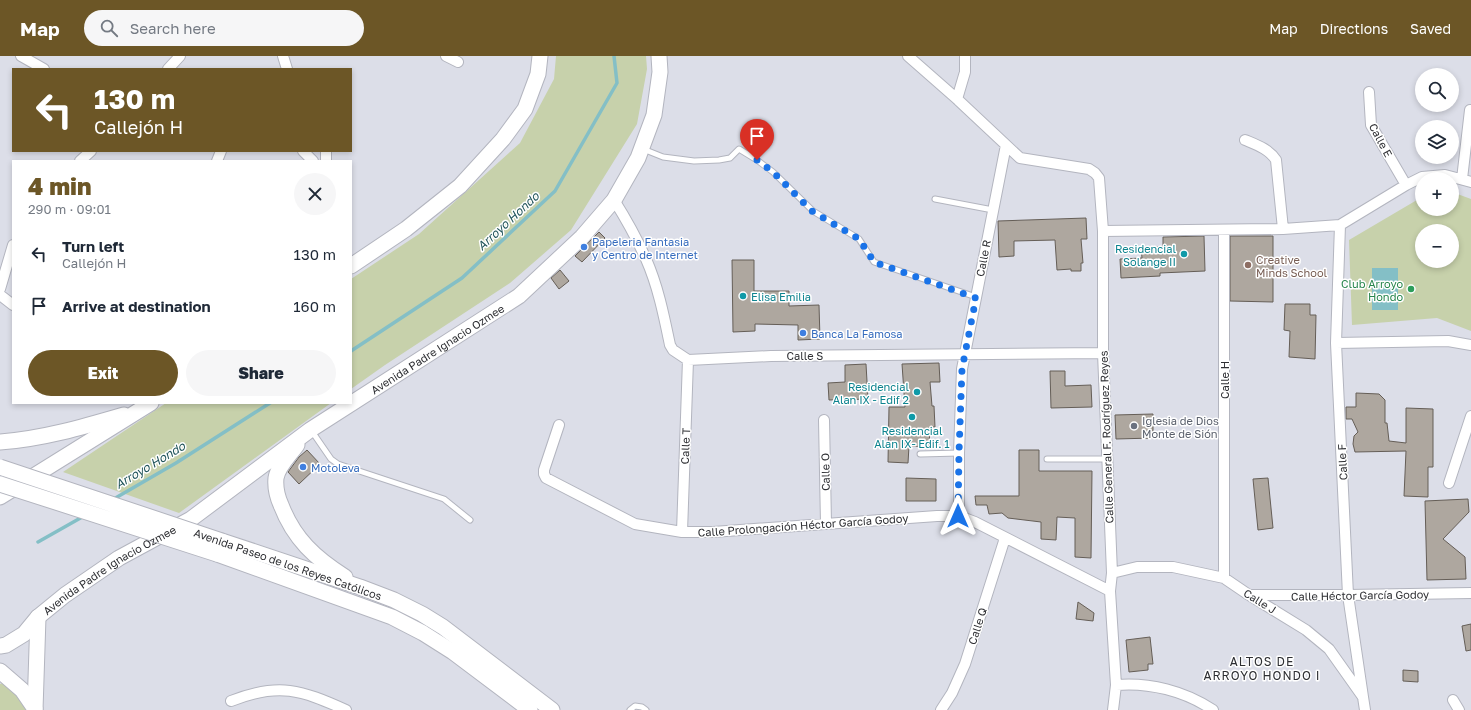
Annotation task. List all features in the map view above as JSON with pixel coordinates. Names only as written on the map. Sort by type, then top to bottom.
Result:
[{"type":"main road","points":[[352,265],[406,229],[460,186],[503,139],[525,109],[538,74],[540,56]]},
{"type":"main road","name":"Avenida Padre Ignacio Ozmee","points":[[352,403],[519,296],[582,237],[614,200],[638,158],[654,115],[660,72],[659,56]]},
{"type":"main road","name":"Avenida Padre Ignacio Ozmee","points":[[0,646],[6,645],[24,634],[38,617],[65,595],[119,558],[191,519],[309,430],[350,404]]},
{"type":"main road","points":[[0,442],[33,438],[59,432],[146,406]]},
{"type":"main road","points":[[0,497],[146,406]]},
{"type":"main road","points":[[309,430],[280,468],[276,477],[277,496],[286,519],[294,533],[317,558],[360,588]]},
{"type":"main road","name":"Avenida Paseo de los Reyes Católicos","points":[[0,467],[220,548],[398,620],[423,633],[453,652],[530,710]]},
{"type":"main road","name":"Avenida Paseo de los Reyes Católicos","points":[[0,484],[360,588],[394,600],[422,614],[443,627],[552,710]]},
{"type":"main road","points":[[35,710],[38,617]]},
{"type":"main road","points":[[0,671],[22,690],[35,710]]},
{"type":"street","points":[[21,56],[42,68]]},
{"type":"street","points":[[169,68],[180,56]]},
{"type":"street","points":[[283,56],[287,68]]},
{"type":"street","points":[[446,56],[458,62]]},
{"type":"street","points":[[908,56],[1006,145]]},
{"type":"street","points":[[957,99],[965,72],[965,56]]},
{"type":"street","name":"Calle E","points":[[1368,92],[1371,125],[1406,185]]},
{"type":"street","points":[[1103,231],[1283,229],[1340,225],[1422,177],[1445,174],[1466,180],[1470,110]]},
{"type":"street","points":[[1245,140],[1266,149],[1276,160],[1283,229]]},
{"type":"street","name":"Calle General F. Rodríguez Reyes","points":[[1006,145],[1016,155],[1025,160],[1089,169],[1099,178],[1103,231],[1103,353],[1112,573],[1110,591],[1116,685],[1113,710]]},
{"type":"street","name":"Calle R","points":[[958,516],[962,369],[1006,145]]},
{"type":"street","points":[[81,160],[90,152]]},
{"type":"street","points":[[304,152],[312,160]]},
{"type":"street","points":[[614,200],[631,228],[647,260],[657,290],[670,345],[673,350],[688,360]]},
{"type":"street","name":"Calle F","points":[[1340,225],[1336,343],[1348,595],[1363,697]]},
{"type":"street","name":"Calle H","points":[[1224,230],[1224,578]]},
{"type":"street","points":[[0,289],[12,248]]},
{"type":"street","points":[[0,295],[12,304]]},
{"type":"street","points":[[1336,343],[1448,341],[1471,345]]},
{"type":"street","name":"Calle S","points":[[688,360],[771,356],[1103,353]]},
{"type":"street","name":"Calle T","points":[[682,532],[688,360]]},
{"type":"street","points":[[1449,483],[1471,416]]},
{"type":"street","name":"Calle O","points":[[824,420],[826,524]]},
{"type":"street","name":"Calle Prolongación Héctor García Godoy","points":[[559,425],[544,470],[546,478],[636,524],[682,532],[713,532],[937,516],[958,516],[975,522],[1110,591]]},
{"type":"street","name":"Calle Q","points":[[941,710],[952,693],[965,664],[1005,538]]},
{"type":"street","name":"Calle J","points":[[1112,573],[1138,567],[1173,567],[1224,578],[1306,630],[1329,649],[1363,697],[1365,710]]},
{"type":"street","name":"Calle Héctor García Godoy","points":[[1249,595],[1471,593]]},
{"type":"street","points":[[1116,685],[1132,684],[1167,689],[1201,702],[1213,710]]},
{"type":"street","points":[[231,701],[250,693],[271,689],[294,691],[320,698],[346,710]]},
{"type":"street","points":[[1453,700],[1459,710]]},
{"type":"lane","points":[[641,148],[663,157],[694,161],[730,158],[739,149],[773,172],[812,211],[859,239],[874,262],[976,298]]},
{"type":"lane","points":[[935,199],[993,210]]},
{"type":"lane","points":[[309,430],[331,459],[338,464],[349,469],[444,499],[470,520]]},
{"type":"lane","points":[[920,454],[959,452]]},
{"type":"lane","points":[[1048,459],[1107,459]]},
{"type":"lane","points":[[630,710],[635,706],[642,707],[646,710]]},
{"type":"green space","points":[[556,56],[646,56],[647,69],[637,124],[571,230],[510,283],[352,388],[352,278],[419,234],[520,143],[554,79]]},
{"type":"green space","name":"Club Arroyo Hondo","points":[[1459,195],[1471,199],[1471,331],[1437,318],[1352,325],[1349,240],[1415,201],[1415,216],[1459,216]]},
{"type":"green space","points":[[165,404],[330,404],[179,513],[63,472]]},
{"type":"green space","points":[[8,681],[35,710],[0,710],[0,684]]},
{"type":"water","points":[[1372,268],[1398,268],[1398,310],[1372,310]]},
{"type":"building","points":[[1086,218],[1087,239],[1081,239],[1083,263],[1081,263],[1081,271],[1071,271],[1071,269],[1057,270],[1055,240],[1014,241],[1014,256],[999,257],[998,221]]},
{"type":"building","points":[[599,232],[605,238],[582,262],[575,256]]},
{"type":"building","points":[[1204,236],[1205,271],[1160,273],[1160,276],[1121,278],[1120,259],[1142,258],[1141,247],[1163,247],[1163,237]]},
{"type":"building","name":"Creative Minds School","points":[[1230,236],[1273,236],[1273,302],[1230,301]]},
{"type":"building","points":[[732,260],[754,260],[754,291],[789,291],[789,306],[819,305],[820,339],[798,340],[798,325],[755,324],[755,331],[733,332]]},
{"type":"building","points":[[560,270],[569,281],[559,289],[551,278]]},
{"type":"building","points":[[1285,304],[1310,304],[1310,315],[1316,315],[1315,359],[1289,357],[1290,331],[1284,330]]},
{"type":"building","points":[[939,363],[940,382],[930,382],[932,406],[934,406],[935,427],[930,427],[929,447],[909,446],[908,463],[888,462],[889,407],[905,407],[902,364]]},
{"type":"building","points":[[866,364],[868,399],[829,400],[828,383],[845,382],[845,365]]},
{"type":"building","points":[[1050,371],[1065,371],[1065,386],[1091,385],[1092,407],[1051,408]]},
{"type":"building","points":[[1356,393],[1379,394],[1385,400],[1385,423],[1387,423],[1389,441],[1406,443],[1406,408],[1433,409],[1433,467],[1428,467],[1428,497],[1404,496],[1406,451],[1355,452],[1353,444],[1354,436],[1358,432],[1352,419],[1346,419],[1346,407],[1356,407]]},
{"type":"building","name":"Iglesia de Dios Monte de Sión","points":[[1153,414],[1153,438],[1116,439],[1115,415]]},
{"type":"building","name":"Motoleva","points":[[307,450],[320,464],[299,484],[288,472],[299,457]]},
{"type":"building","points":[[1019,450],[1039,450],[1039,471],[1092,471],[1091,558],[1075,557],[1075,518],[1057,517],[1056,540],[1041,539],[1041,522],[1008,518],[1002,513],[989,514],[987,505],[976,505],[975,496],[1019,496]]},
{"type":"building","points":[[906,478],[936,479],[936,501],[906,501]]},
{"type":"building","points":[[1268,478],[1273,528],[1258,530],[1253,479]]},
{"type":"building","points":[[1468,499],[1469,512],[1443,539],[1465,557],[1466,579],[1427,580],[1425,501]]},
{"type":"building","points":[[1078,602],[1094,613],[1093,621],[1076,619]]},
{"type":"building","points":[[1471,624],[1471,650],[1466,651],[1462,626]]},
{"type":"building","points":[[1150,637],[1153,664],[1148,664],[1148,670],[1129,672],[1126,640]]},
{"type":"building","points":[[1403,670],[1418,671],[1418,682],[1403,681]]},
{"type":"waterway","name":"Arroyo Hondo","points":[[352,350],[462,278],[555,191],[617,83],[614,56]]},
{"type":"waterway","name":"Arroyo Hondo","points":[[112,500],[176,463],[268,404]]},
{"type":"waterway","name":"Arroyo Hondo","points":[[38,542],[84,516]]},
{"type":"place","name":"Papeleria Fantasia y Centro de Internet","points":[[584,247]]},
{"type":"place","name":"Residencial Solange II","points":[[1184,254]]},
{"type":"place","name":"Creative Minds School","points":[[1248,265]]},
{"type":"place","name":"Club Arroyo Hondo","points":[[1411,289]]},
{"type":"place","name":"Elisa Emilia","points":[[743,296]]},
{"type":"place","name":"Banca La Famosa","points":[[803,333]]},
{"type":"place","name":"Residencial Alan IX - Edif 2","points":[[917,392]]},
{"type":"place","name":"Residencial Alan IX- Edif. 1","points":[[912,417]]},
{"type":"place","name":"Iglesia de Dios Monte de Sión","points":[[1134,426]]},
{"type":"place","name":"Motoleva","points":[[303,467]]},
{"type":"district","name":"ALTOS DE ARROYO HONDO I","points":[[1262,668]]},
{"type":"route","points":[[757,160],[773,172],[812,211],[859,239],[867,249],[874,262],[976,298],[962,369],[958,516]]}]
